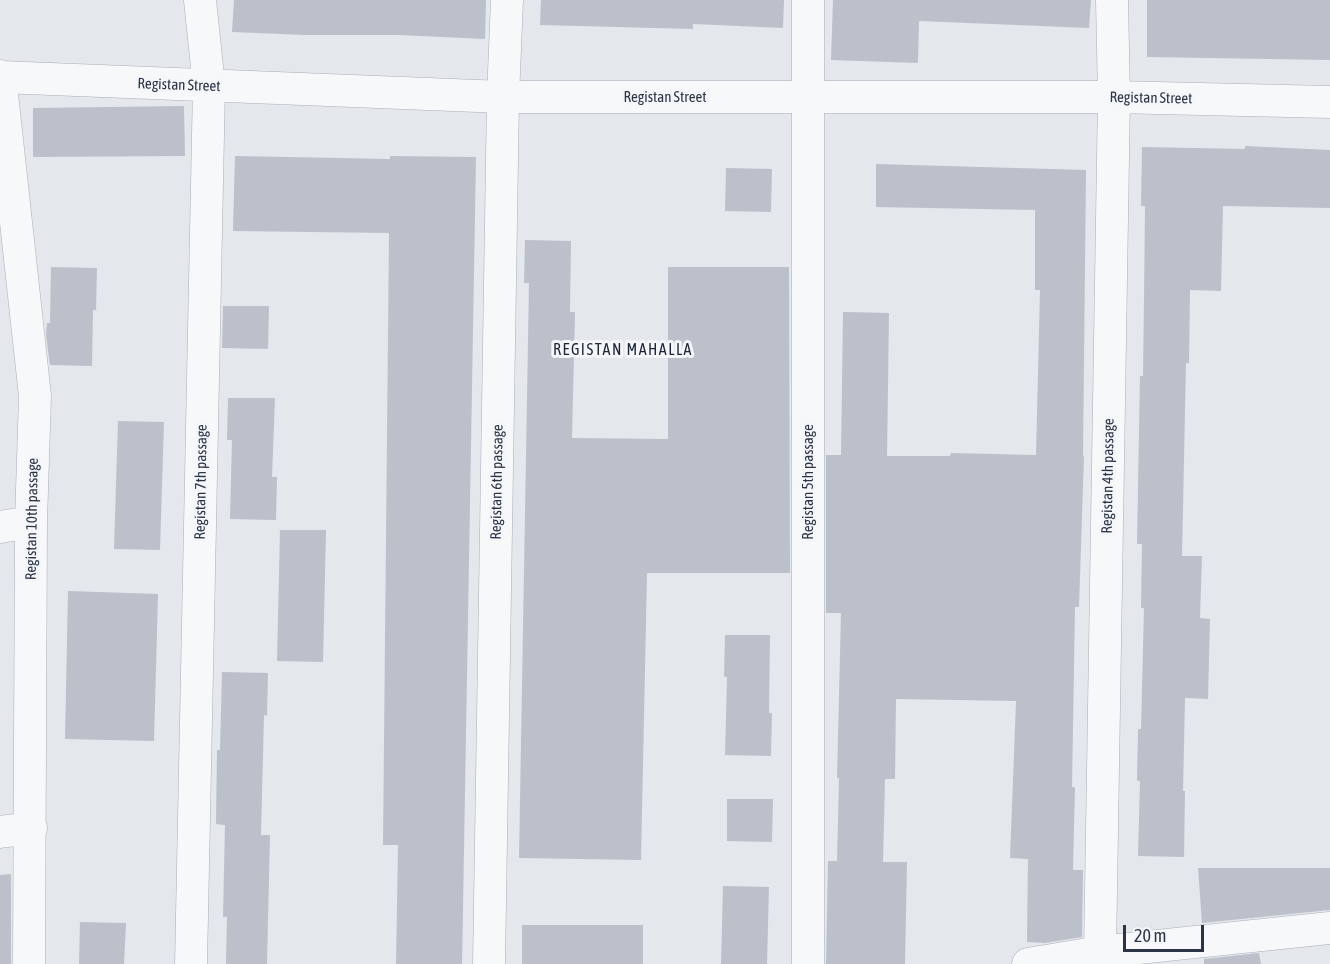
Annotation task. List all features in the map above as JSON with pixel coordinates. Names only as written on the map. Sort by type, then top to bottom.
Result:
[{"type":"street","name":"Registan 7th passage","points":[[191,964],[209,86],[200,0]]},
{"type":"street","name":"Registan 6th passage","points":[[489,964],[503,97],[507,0]]},
{"type":"street","name":"Registan 5th passage","points":[[808,0],[808,964]]},
{"type":"street","name":"Registan 4th passage","points":[[1100,952],[1114,97],[1112,0]]},
{"type":"street","name":"Registan Street","points":[[0,77],[503,97],[1114,97],[1330,102]]},
{"type":"street","name":"Registan 10th passage","points":[[0,77],[10,251],[34,396],[31,522],[29,964]]},
{"type":"street","points":[[0,527],[31,522]]},
{"type":"street","points":[[0,832],[31,828]]},
{"type":"street","points":[[1028,964],[1100,952],[1330,928]]},
{"type":"building","points":[[234,0],[486,0],[485,39],[232,32]]},
{"type":"building","points":[[541,0],[784,0],[783,28],[693,24],[693,29],[540,25]]},
{"type":"building","points":[[833,0],[1091,0],[1089,28],[919,21],[918,63],[831,60]]},
{"type":"building","points":[[1147,0],[1330,0],[1330,60],[1147,57]]},
{"type":"building","points":[[184,106],[185,156],[33,157],[33,108]]},
{"type":"building","points":[[1245,146],[1330,150],[1330,208],[1223,206],[1221,291],[1190,290],[1189,363],[1186,363],[1182,556],[1202,556],[1200,618],[1210,619],[1208,699],[1185,698],[1184,857],[1138,856],[1140,781],[1137,781],[1138,729],[1141,729],[1144,608],[1141,608],[1142,544],[1137,544],[1144,299],[1145,206],[1141,206],[1142,147],[1245,149]]},
{"type":"building","points":[[235,156],[390,159],[390,156],[476,157],[462,964],[396,964],[398,845],[383,845],[389,233],[233,231]]},
{"type":"building","points":[[876,164],[1086,170],[1084,456],[1079,607],[1075,607],[1072,787],[1075,787],[1073,870],[1083,870],[1082,937],[1045,943],[1027,942],[1028,859],[1010,858],[1016,701],[896,699],[895,779],[885,779],[883,862],[907,862],[905,964],[826,964],[828,861],[837,861],[841,613],[826,613],[826,455],[841,455],[843,312],[889,313],[887,456],[950,456],[951,453],[1036,455],[1040,290],[1035,290],[1035,210],[876,207]]},
{"type":"building","points":[[726,168],[772,169],[771,212],[725,211]]},
{"type":"building","points":[[525,240],[571,241],[570,312],[575,312],[572,438],[668,439],[668,267],[789,267],[790,573],[647,573],[641,860],[519,858],[529,283],[524,283]]},
{"type":"building","points":[[51,267],[97,268],[96,310],[93,310],[92,366],[50,365],[46,335],[47,323],[50,323]]},
{"type":"building","points":[[223,306],[269,306],[268,349],[222,348]]},
{"type":"building","points":[[228,398],[275,398],[272,477],[277,477],[276,520],[230,519],[232,440],[227,440]]},
{"type":"building","points":[[118,421],[164,422],[160,550],[114,549]]},
{"type":"building","points":[[280,530],[326,530],[323,662],[277,661]]},
{"type":"building","points":[[68,591],[158,594],[154,741],[65,739]]},
{"type":"building","points":[[725,635],[770,635],[771,756],[725,755],[727,677],[724,677]]},
{"type":"building","points":[[222,672],[268,673],[267,716],[264,715],[261,835],[270,835],[267,964],[226,964],[227,917],[223,917],[225,825],[216,824],[217,750],[220,750]]},
{"type":"building","points":[[727,799],[773,799],[772,842],[727,841]]},
{"type":"building","points":[[1198,868],[1330,868],[1330,910],[1202,923]]},
{"type":"building","points":[[11,874],[11,964],[0,964],[0,875]]},
{"type":"building","points":[[723,886],[769,887],[767,964],[721,964]]},
{"type":"building","points":[[80,922],[126,923],[124,964],[79,964]]},
{"type":"building","points":[[522,925],[643,925],[643,964],[522,964]]},
{"type":"building","points":[[1259,953],[1261,964],[1204,964],[1204,959]]},
{"type":"district","name":"REGISTAN MAHALLA","points":[[623,350]]}]
